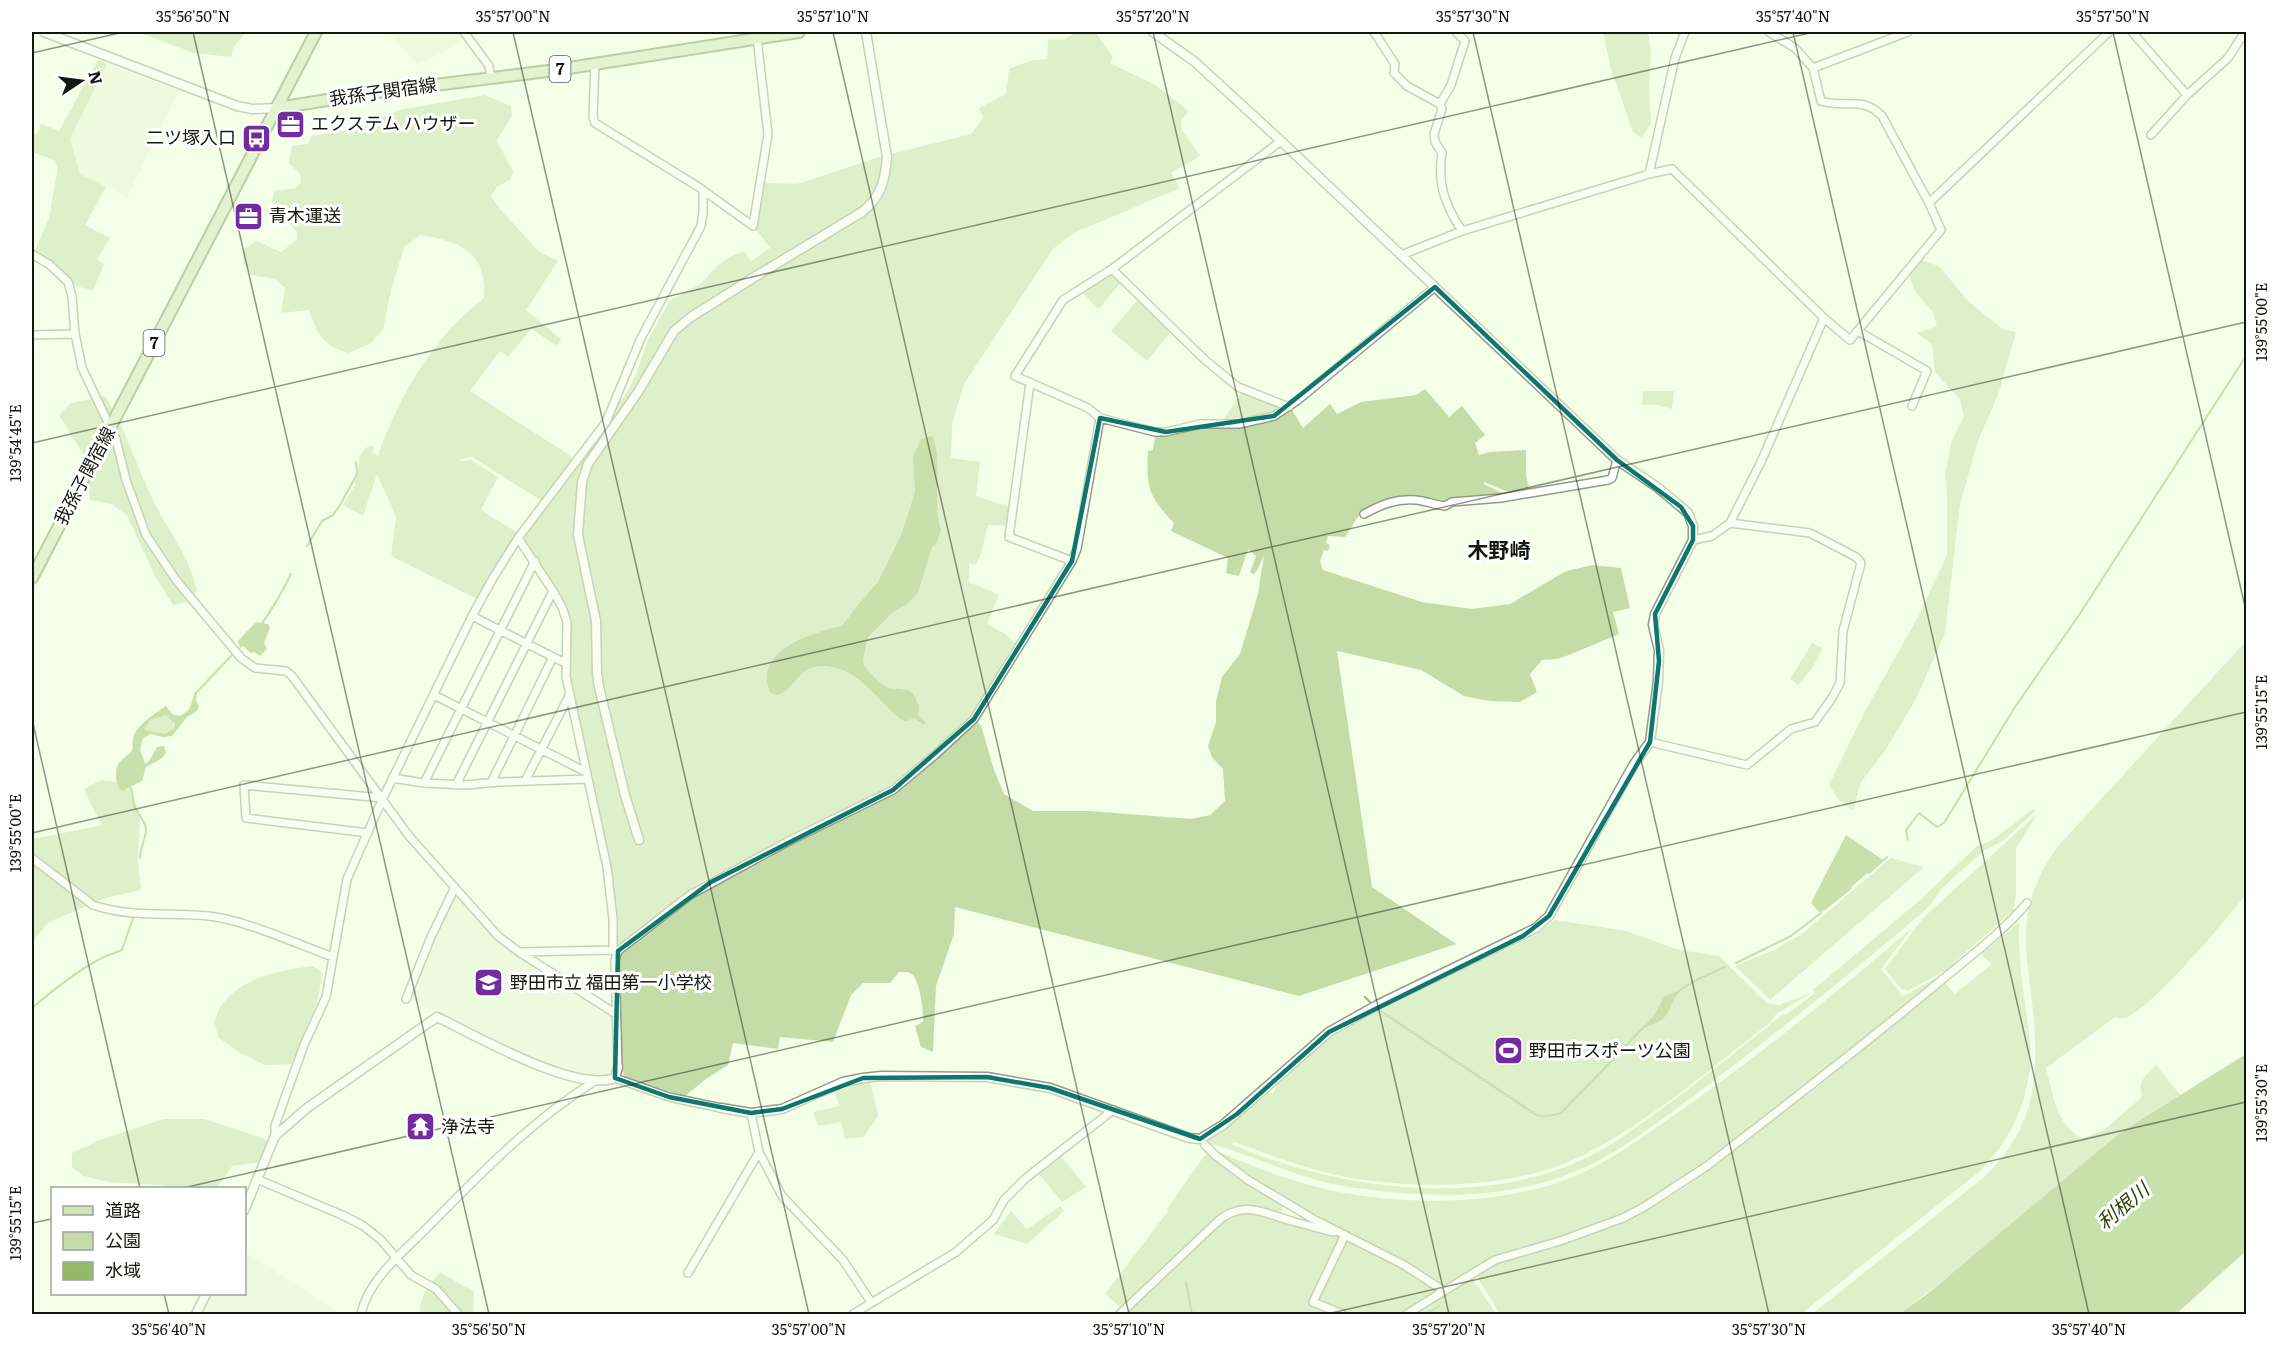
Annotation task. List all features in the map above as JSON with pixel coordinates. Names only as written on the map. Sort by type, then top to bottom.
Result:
[{"type":"main road","points":[[277,108],[316,32]]},
{"type":"main road","name":"我孫子関宿線","points":[[32,578],[277,108],[799,32]]},
{"type":"street","points":[[44,32],[237,106],[252,110],[277,108]]},
{"type":"street","points":[[464,32],[489,66],[491,78]]},
{"type":"street","points":[[639,840],[625,795],[598,679],[596,621],[578,535],[582,482],[588,464],[638,392],[674,331],[692,317],[874,203],[882,188],[888,156],[866,32]]},
{"type":"street","points":[[1153,32],[1195,62],[1281,141],[1617,460],[1658,487],[1688,513],[1693,540],[1655,614],[1653,625],[1659,661],[1650,742],[1634,764],[1549,916],[1536,928],[1379,1004],[1329,1032],[1202,1142]]},
{"type":"street","points":[[1374,32],[1395,64],[1394,73],[1407,86],[1440,104],[1442,109],[1434,135],[1435,142],[1442,153],[1439,171],[1441,186],[1448,207],[1462,231]]},
{"type":"street","points":[[1440,104],[1451,85],[1465,41],[1456,32]]},
{"type":"street","points":[[1649,174],[1675,58],[1685,32]]},
{"type":"street","points":[[1401,255],[1462,231],[1672,169],[1824,318],[1850,340],[1941,230],[1882,116],[1873,107],[1858,102],[1830,104],[1821,101],[1813,69],[1796,48],[1769,32]]},
{"type":"street","points":[[1813,69],[1908,32]]},
{"type":"street","points":[[1929,203],[2109,32]]},
{"type":"street","points":[[2132,32],[2187,95]]},
{"type":"street","points":[[2151,135],[2187,95],[2228,58],[2245,32]]},
{"type":"street","points":[[595,63],[593,117],[595,123],[656,159],[753,226],[768,134],[756,38]]},
{"type":"street","points":[[1281,141],[1112,268],[1063,300],[1015,376],[1088,408],[1100,418],[1155,432],[1166,432],[1200,424],[1239,424],[1274,416],[1289,407],[1435,287]]},
{"type":"street","points":[[246,1207],[259,1180],[275,1136],[275,1126],[304,1045],[326,997],[347,879],[392,778],[472,616],[518,538],[606,422],[641,338],[701,226],[704,213],[703,192]]},
{"type":"street","points":[[32,254],[50,265],[68,282],[72,296],[75,334],[87,381],[111,426],[140,522],[166,567],[241,658],[255,668],[286,671],[292,676],[383,798],[409,837],[498,936],[616,1014]]},
{"type":"street","points":[[1112,268],[1204,358],[1238,387],[1289,407]]},
{"type":"street","points":[[1693,540],[1712,536],[1730,523],[1761,462],[1824,318]]},
{"type":"street","points":[[1858,332],[1927,371],[1912,406]]},
{"type":"street","points":[[32,335],[75,334]]},
{"type":"street","points":[[1030,383],[1009,537],[1072,561]]},
{"type":"street","points":[[519,952],[615,952],[690,895],[787,842],[883,796],[935,755],[974,719],[1072,561],[1077,549],[1100,418]]},
{"type":"street","points":[[1364,514],[1382,504],[1401,500],[1418,500],[1445,506],[1452,502],[1501,498],[1608,480],[1612,478],[1617,460]]},
{"type":"street","points":[[1650,742],[1747,765],[1791,729],[1815,722],[1840,683],[1843,631],[1861,563],[1856,557],[1810,533],[1730,523]]},
{"type":"street","points":[[518,538],[553,591],[567,622],[565,663],[569,696],[607,867],[613,919],[618,1067],[615,1078]]},
{"type":"street","points":[[424,783],[535,561]]},
{"type":"street","points":[[456,785],[553,591]]},
{"type":"street","points":[[472,616],[565,663]]},
{"type":"street","points":[[490,783],[553,657]]},
{"type":"street","points":[[434,695],[587,776]]},
{"type":"street","points":[[525,781],[569,696]]},
{"type":"street","points":[[392,778],[456,785],[587,776]]},
{"type":"street","points":[[368,833],[246,818],[244,785],[383,798]]},
{"type":"street","points":[[32,858],[93,905],[101,908],[140,914],[210,916],[232,921],[333,957]]},
{"type":"street","points":[[406,999],[431,937],[454,889]]},
{"type":"street","points":[[1407,1314],[1495,1260],[1560,1241],[1623,1218],[1675,1188],[1716,1159],[1904,1011],[1983,946],[2027,903]]},
{"type":"street","points":[[275,1136],[307,1108],[437,1017],[550,1071],[595,1081],[615,1078],[669,1097],[750,1113],[782,1109],[843,1083],[863,1078],[922,1075],[987,1077],[1050,1088],[1202,1142],[1220,1151]]},
{"type":"street","points":[[361,1314],[371,1291],[398,1258],[517,1139],[565,1100],[595,1081]]},
{"type":"street","points":[[853,1314],[964,1246],[993,1220],[1004,1200],[1026,1178],[1113,1110]]},
{"type":"street","points":[[750,1113],[759,1152],[782,1196],[843,1260],[872,1302]]},
{"type":"street","points":[[1202,1142],[1235,1171],[1286,1203],[1404,1265],[1444,1292]]},
{"type":"street","points":[[688,1273],[759,1152]]},
{"type":"street","points":[[259,1180],[362,1225],[380,1239],[411,1275],[436,1289],[458,1314]]},
{"type":"street","points":[[1280,1218],[1284,1215],[1286,1203]]},
{"type":"street","points":[[1120,1314],[1222,1217],[1234,1211],[1246,1209],[1261,1211],[1345,1235]]},
{"type":"street","points":[[1342,1314],[1313,1302],[1345,1235]]},
{"type":"street","points":[[196,1314],[205,1295]]},
{"type":"highlighted area","points":[[1435,287],[1617,460],[1681,507],[1693,526],[1693,540],[1655,614],[1659,661],[1650,742],[1549,916],[1523,936],[1329,1032],[1237,1114],[1200,1139],[1050,1088],[987,1077],[863,1078],[782,1109],[751,1113],[669,1097],[615,1078],[618,951],[711,882],[893,790],[974,719],[1072,561],[1100,418],[1166,432],[1274,416]]},
{"type":"shaded area","points":[[388,32],[458,32],[463,38],[446,51],[417,64]]},
{"type":"shaded area","points":[[107,64],[179,91],[127,197],[80,174],[70,139]]},
{"type":"shaded area","name":"野田市立 福田第一小学校","points":[[453,894],[493,933],[612,1014],[613,1064],[609,1074],[600,1077],[554,1069],[408,999]]},
{"type":"shaded area","points":[[246,1253],[341,1314],[202,1314],[212,1295],[246,1295]]},
{"type":"green space","points":[[138,32],[246,32],[234,47],[231,57],[193,53]]},
{"type":"green space","points":[[1075,32],[1095,32],[1113,57],[1110,63],[1155,85],[1189,111],[1181,121],[1182,130],[1200,156],[1171,173],[1180,188],[1074,233],[1053,249],[964,384],[952,424],[951,458],[980,462],[976,496],[1010,507],[1008,526],[988,525],[981,554],[975,565],[969,563],[969,582],[999,595],[987,624],[1004,633],[1015,643],[969,718],[932,753],[904,775],[880,792],[699,883],[616,946],[612,872],[567,678],[569,622],[524,542],[525,536],[625,395],[635,377],[648,340],[670,300],[701,284],[726,259],[744,251],[751,261],[770,248],[755,228],[762,183],[797,184],[882,156],[971,134],[983,118],[979,108],[1006,94],[1009,69],[1030,61],[1047,59],[1048,40],[1065,39]]},
{"type":"green space","points":[[1603,32],[1648,32],[1651,51],[1649,86],[1651,123],[1642,138],[1633,132],[1611,69]]},
{"type":"green space","points":[[98,60],[107,64],[70,139],[80,174],[106,187],[85,225],[110,238],[97,260],[104,264],[93,291],[70,284],[34,254],[49,218],[58,167],[54,160],[32,152],[32,132],[37,134],[41,124],[59,131]]},
{"type":"green space","points":[[484,95],[511,106],[512,115],[497,141],[513,171],[511,179],[497,187],[491,196],[539,252],[558,261],[526,310],[561,339],[557,346],[531,329],[508,357],[500,351],[470,391],[574,458],[545,500],[542,501],[472,457],[460,459],[462,462],[470,459],[498,477],[481,510],[518,533],[477,599],[391,556],[396,517],[377,474],[363,516],[343,505],[356,484],[354,482],[362,453],[371,445],[374,447],[372,452],[378,456],[396,411],[420,369],[449,331],[484,298],[484,282],[476,260],[469,252],[448,241],[421,235],[404,247],[391,290],[383,330],[371,343],[349,353],[333,347],[322,338],[309,310],[281,313],[285,288],[275,279],[251,275],[243,262],[244,249],[256,241],[281,252],[297,239],[297,232],[272,202],[274,191],[295,188],[302,182],[299,173],[289,163],[292,146],[308,144],[312,136],[355,129],[400,110]]},
{"type":"green space","points":[[1912,257],[1939,266],[1969,302],[2003,329],[2016,332],[1998,395],[1978,441],[1960,504],[1945,633],[1916,699],[1885,751],[1861,782],[1853,811],[1839,800],[1829,785],[1864,713],[1919,615],[1947,555],[1945,474],[1952,440],[1964,416],[1960,400],[1935,372],[1932,344],[1917,333],[1937,326],[1933,312],[1916,293],[1908,273]]},
{"type":"green space","points":[[1110,272],[1122,281],[1099,309],[1083,293]]},
{"type":"green space","points":[[1139,298],[1173,329],[1147,361],[1111,331]]},
{"type":"green space","points":[[1425,389],[1449,417],[1462,406],[1485,435],[1475,443],[1479,455],[1489,452],[1526,450],[1526,475],[1529,488],[1508,492],[1484,482],[1506,495],[1445,503],[1416,498],[1366,509],[1360,514],[1345,537],[1328,536],[1326,543],[1330,545],[1328,551],[1324,550],[1320,561],[1323,570],[1422,602],[1472,609],[1510,604],[1566,571],[1593,565],[1621,568],[1630,608],[1613,612],[1619,634],[1569,655],[1542,660],[1530,674],[1537,692],[1520,702],[1490,701],[1464,696],[1421,670],[1337,651],[1372,887],[1456,944],[1299,996],[955,907],[954,934],[936,986],[933,1052],[921,1047],[915,1026],[923,1022],[918,985],[913,975],[899,972],[890,983],[863,983],[851,995],[833,1042],[780,1037],[778,1049],[733,1043],[728,1065],[685,1096],[626,1078],[621,1069],[617,968],[622,951],[694,895],[711,885],[890,795],[976,722],[981,725],[994,770],[1004,794],[1033,811],[1090,811],[1191,819],[1210,815],[1225,801],[1223,769],[1212,757],[1208,746],[1216,722],[1216,701],[1222,677],[1240,654],[1258,594],[1264,555],[1254,574],[1250,573],[1256,556],[1248,549],[1239,576],[1226,573],[1228,558],[1171,531],[1174,523],[1154,498],[1148,482],[1148,451],[1153,450],[1155,437],[1203,428],[1250,426],[1279,418],[1292,410],[1303,428],[1330,404],[1337,414],[1361,402],[1416,395]]},
{"type":"green space","points":[[1243,391],[1284,407],[1257,416],[1223,420]]},
{"type":"green space","points":[[1643,391],[1674,391],[1672,409],[1657,405],[1642,405]]},
{"type":"green space","points":[[105,396],[152,498],[189,566],[197,590],[189,602],[173,605],[156,578],[127,516],[112,504],[90,500],[86,459],[59,415],[71,403]]},
{"type":"green space","points":[[2246,641],[2246,894],[2188,963],[2151,999],[2136,1012],[2124,1018],[2115,1017],[2046,1068],[2061,1117],[2074,1133],[2083,1139],[2105,1129],[2140,1099],[2142,1082],[2156,1065],[2182,1097],[1899,1314],[1812,1314],[1983,1178],[2017,1136],[2032,1092],[2035,1069],[2034,1019],[2027,960],[2026,928],[2029,905],[2041,873],[2060,844]]},
{"type":"green space","points":[[1812,643],[1823,648],[1813,667],[1798,685],[1790,679]]},
{"type":"green space","points":[[164,715],[169,716],[174,722],[173,729],[165,734],[144,730],[150,720]]},
{"type":"green space","points":[[101,780],[130,784],[140,818],[138,861],[141,890],[108,897],[49,922],[32,942],[32,839],[103,825],[84,789]]},
{"type":"green space","name":"野田市スポーツ公園","points":[[2032,810],[2036,810],[2003,841],[1985,850],[1943,887],[1922,913],[1786,1024],[1650,1128],[1612,1153],[1573,1173],[1527,1186],[1477,1194],[1401,1193],[1332,1184],[1208,1143],[1209,1138],[1228,1126],[1268,1091],[1273,1094],[1278,1083],[1290,1070],[1337,1033],[1390,1003],[1536,935],[1555,920],[1626,931],[1676,949],[1719,956],[1767,1003],[1779,1005],[1813,992],[1776,1014],[1771,1022],[1637,1124],[1589,1152],[1535,1173],[1506,1179],[1446,1185],[1386,1182],[1357,1179],[1326,1172],[1235,1142],[1231,1144],[1272,1160],[1316,1172],[1361,1182],[1407,1187],[1453,1188],[1499,1184],[1543,1175],[1584,1159],[1614,1142],[1660,1110],[1782,1015],[1787,1014],[1815,993],[1813,990],[1920,900],[1978,845],[1989,842]]},
{"type":"green space","points":[[2038,813],[2016,848],[2016,895],[2013,911],[1944,971],[1908,991],[1901,989],[1885,969],[1923,918]]},
{"type":"green space","points":[[1891,858],[1924,867],[1770,1000],[1735,966],[1774,950],[1803,933]]},
{"type":"green space","points":[[2019,922],[2020,960],[2029,1031],[2030,1065],[2025,1095],[2007,1137],[1979,1172],[1801,1314],[1500,1314],[1476,1275],[1498,1261],[1561,1245],[1632,1219],[1687,1186],[1820,1085],[1944,982],[1955,994],[1992,964],[1984,958],[1981,951],[1990,947]]},
{"type":"green space","points":[[1912,928],[1881,969],[1903,996],[1941,977],[1809,1085],[1707,1164],[1636,1210],[1559,1240],[1507,1253],[1446,1288],[1295,1207],[1238,1170],[1211,1149],[1304,1183],[1376,1198],[1439,1201],[1471,1199],[1502,1196],[1560,1182],[1591,1169],[1621,1152],[1708,1091],[1797,1024]]},
{"type":"green space","points":[[312,966],[323,973],[317,1003],[291,1064],[265,1065],[240,1053],[219,1038],[214,1023],[221,1006],[233,993],[265,976]]},
{"type":"green space","points":[[870,1080],[878,1116],[864,1137],[845,1139],[841,1122],[818,1126],[813,1112],[839,1106],[835,1091]]},
{"type":"green space","points":[[164,1119],[204,1119],[271,1141],[261,1162],[232,1166],[218,1187],[168,1187],[108,1182],[83,1176],[72,1167],[72,1153],[100,1140]]},
{"type":"green space","points":[[1209,1152],[1284,1204],[1281,1215],[1233,1209],[1121,1311],[1118,1305],[1105,1294]]},
{"type":"green space","points":[[1060,1155],[1086,1187],[1062,1202],[1038,1173]]},
{"type":"green space","points":[[1060,1206],[1064,1211],[1027,1244],[994,1234],[1011,1211],[1027,1229]]},
{"type":"green space","points":[[1248,1211],[1340,1235],[1341,1238],[1310,1302],[1339,1314],[1123,1314],[1228,1215]]},
{"type":"green space","points":[[1346,1237],[1391,1260],[1439,1292],[1403,1314],[1347,1314],[1317,1301]]},
{"type":"green space","points":[[440,1272],[474,1292],[473,1314],[420,1314],[421,1302],[426,1291]]},
{"type":"green space","points":[[1471,1276],[1496,1314],[1410,1314]]},
{"type":"water","points":[[932,436],[937,456],[937,507],[941,530],[937,542],[932,547],[918,593],[906,605],[893,612],[868,637],[863,660],[864,666],[880,683],[888,688],[908,690],[913,693],[919,706],[918,714],[926,723],[924,725],[914,718],[907,721],[902,720],[859,679],[839,668],[827,666],[808,669],[781,694],[776,695],[770,692],[767,677],[770,665],[777,655],[802,639],[842,626],[878,582],[902,533],[915,492],[913,457],[921,439]]},
{"type":"water","points":[[256,622],[268,624],[270,628],[264,643],[267,649],[260,656],[254,652],[250,653],[244,646],[240,648],[238,641]]},
{"type":"water","points":[[195,692],[199,706],[197,711],[187,717],[172,736],[163,737],[151,734],[143,738],[140,749],[145,764],[157,747],[164,746],[166,753],[161,759],[146,767],[142,781],[122,791],[117,783],[117,768],[120,761],[131,752],[133,738],[138,728],[166,706],[172,714],[179,716],[184,714],[190,707]],"holes":[[[166,715],[175,724],[173,729],[165,734],[144,730],[150,720]]]},
{"type":"water","points":[[1846,835],[1883,860],[1820,913],[1811,903]]},
{"type":"water","points":[[1682,989],[1666,1016],[1643,1028],[1655,1014],[1664,997]]},
{"type":"water","name":"利根川","points":[[2246,1054],[2246,1251],[2176,1314],[1899,1314],[1926,1295],[2120,1133]]},
{"type":"waterway","points":[[1908,840],[1906,830],[1919,813],[1937,827],[1944,823],[2015,707],[2079,615],[2246,356]]},
{"type":"waterway","points":[[307,546],[322,521],[333,515],[340,505],[357,474],[356,462]]},
{"type":"waterway","points":[[261,625],[291,574]]},
{"type":"waterway","points":[[196,693],[233,654]]},
{"type":"waterway","points":[[131,788],[134,806],[146,829],[140,858]]},
{"type":"waterway","points":[[1869,873],[1887,857]]},
{"type":"waterway","points":[[1825,909],[1851,888]]},
{"type":"waterway","points":[[1736,963],[1791,936],[1821,913]]},
{"type":"waterway","points":[[32,1008],[82,970],[122,950],[133,918]]},
{"type":"waterway","points":[[1680,990],[1725,967]]},
{"type":"waterway","points":[[1365,997],[1370,1002]]},
{"type":"waterway","points":[[1379,1010],[1538,1116],[1561,1113],[1645,1026]]},
{"type":"waterway","points":[[1186,1282],[1192,1314]]},
{"type":"waterway","points":[[1426,1314],[1439,1306]]},
{"type":"place","name":"エクステム ハウザー","points":[[290,124]]},
{"type":"place","name":"二ツ塚入口","points":[[257,138]]},
{"type":"place","name":"青木運送","points":[[248,216]]},
{"type":"place","name":"野田市立 福田第一小学校","points":[[489,983]]},
{"type":"place","name":"野田市スポーツ公園","points":[[1508,1051]]},
{"type":"place","name":"浄法寺","points":[[420,1127]]},
{"type":"district","name":"木野崎","points":[[1499,551]]}]
